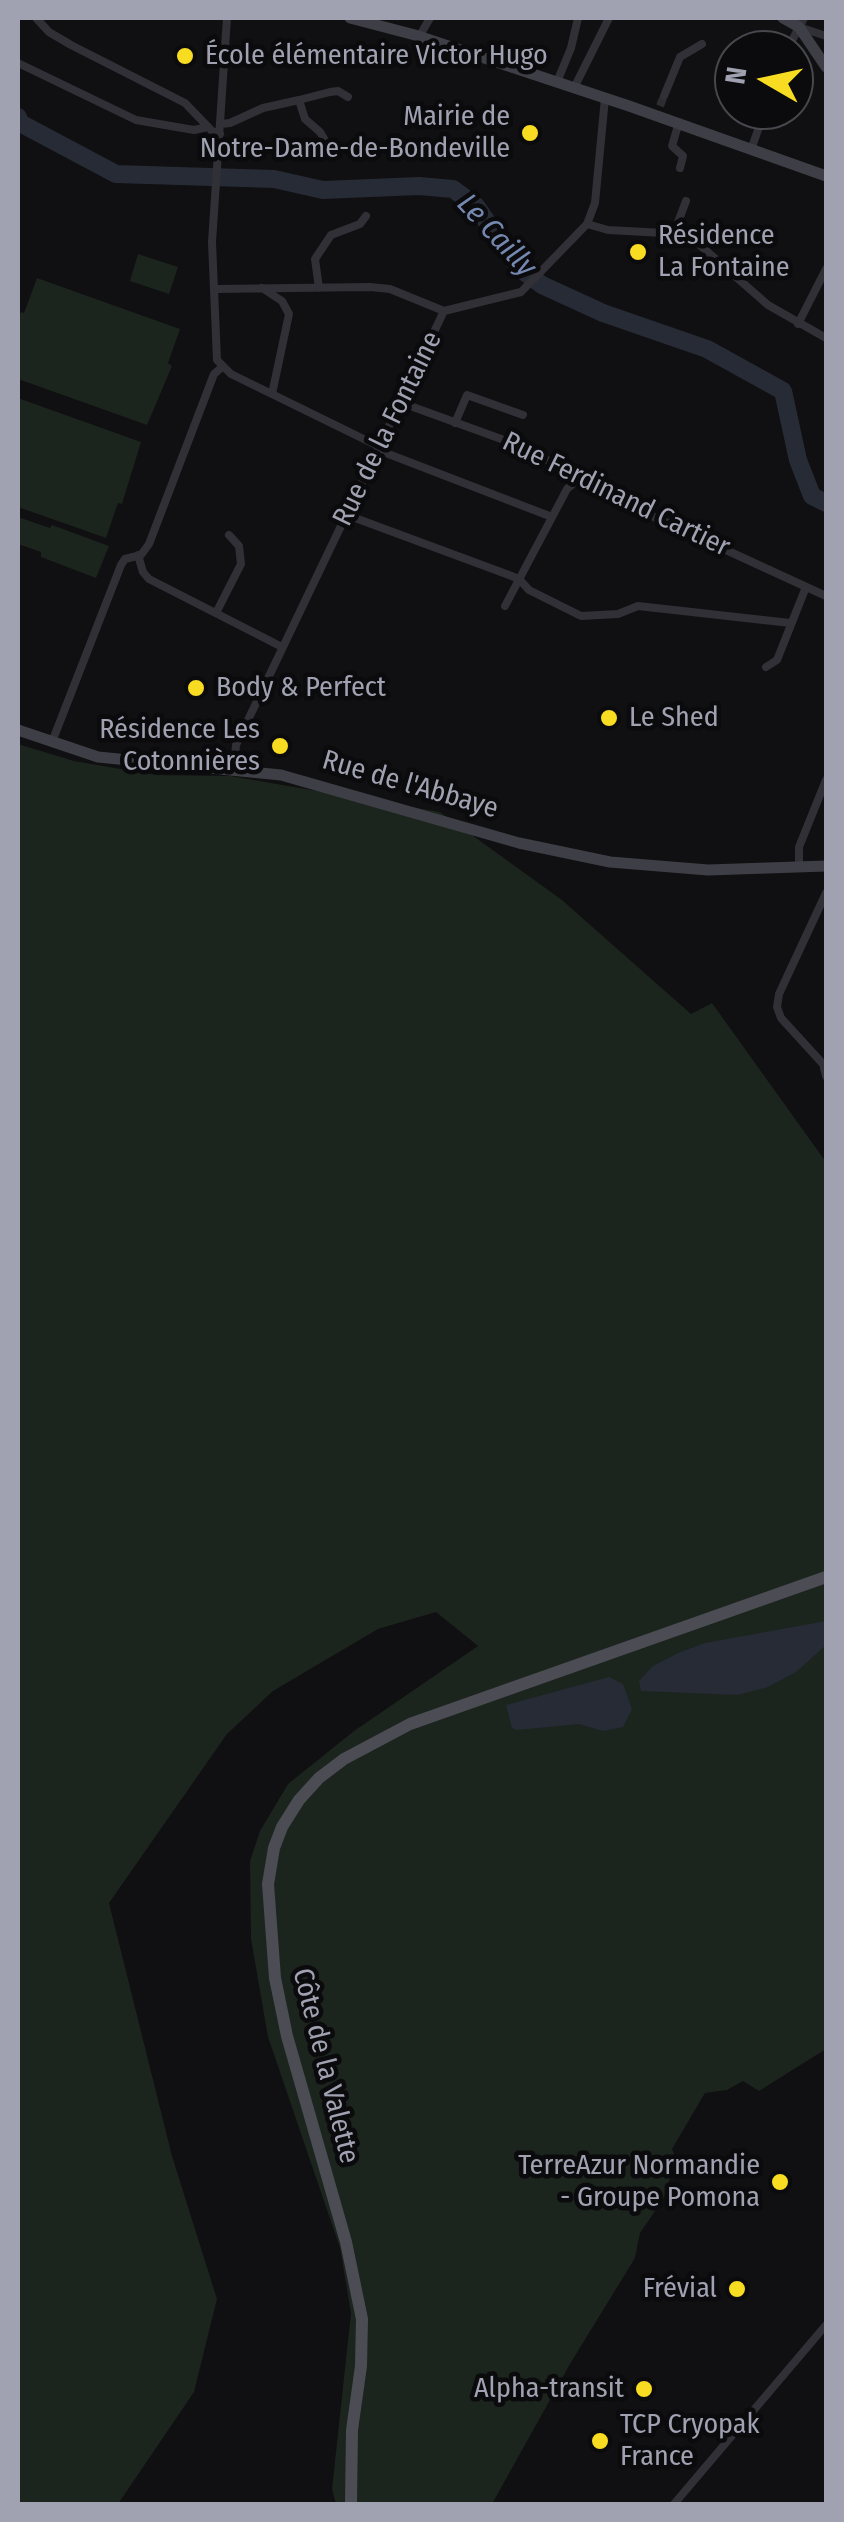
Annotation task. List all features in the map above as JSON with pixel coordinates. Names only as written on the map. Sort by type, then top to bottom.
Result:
[{"type":"main road","name":"Côte de la Valette","points":[[350,2504],[362,2319],[346,2242],[287,2036],[275,1978],[268,1895],[270,1863],[282,1827],[319,1778],[344,1759],[410,1724],[826,1576]]},
{"type":"street","points":[[36,18],[49,32],[191,107],[208,127]]},
{"type":"street","points":[[228,18],[212,242],[217,360],[222,368],[379,449],[552,517]]},
{"type":"street","points":[[350,18],[604,98],[658,111],[678,122],[826,176]]},
{"type":"street","points":[[420,37],[430,18]]},
{"type":"street","points":[[558,82],[578,18]]},
{"type":"street","points":[[574,88],[609,18]]},
{"type":"street","points":[[784,18],[801,22],[826,36]]},
{"type":"street","points":[[801,22],[826,67]]},
{"type":"street","points":[[664,96],[680,56],[702,44]]},
{"type":"street","points":[[18,63],[136,120],[194,130],[220,129],[263,108],[330,92],[348,97]]},
{"type":"street","points":[[604,98],[593,214],[587,224],[608,230],[674,233],[694,240],[768,305],[826,338]]},
{"type":"street","points":[[299,100],[305,119],[330,147]]},
{"type":"street","points":[[678,122],[672,149],[683,156],[680,168]]},
{"type":"street","points":[[752,148],[758,130]]},
{"type":"street","points":[[674,233],[686,202]]},
{"type":"street","points":[[319,288],[315,259],[331,235],[360,224],[366,216]]},
{"type":"street","name":"Rue de la Fontaine","points":[[234,768],[236,744],[444,311],[506,297],[526,287],[587,224]]},
{"type":"street","points":[[798,324],[826,270]]},
{"type":"street","points":[[215,289],[361,286],[390,290],[444,311]]},
{"type":"street","points":[[262,288],[282,301],[289,314],[272,394]]},
{"type":"street","points":[[52,742],[120,565],[125,559],[138,556],[154,534],[214,374],[222,368]]},
{"type":"street","points":[[455,423],[467,395],[523,415]]},
{"type":"street","name":"Rue Ferdinand Cartier","points":[[402,403],[526,448],[570,473],[576,481],[826,596]]},
{"type":"street","points":[[506,606],[566,489],[576,481]]},
{"type":"street","points":[[347,515],[519,579],[529,590],[590,618],[638,606],[790,623]]},
{"type":"street","points":[[216,613],[241,564],[239,546],[229,535]]},
{"type":"street","points":[[138,556],[149,580],[282,648]]},
{"type":"street","points":[[766,667],[777,660],[806,587]]},
{"type":"street","name":"Rue de l'Abbaye","points":[[18,730],[124,761],[234,768],[292,778],[519,842],[610,862],[670,868],[826,866]]},
{"type":"street","points":[[795,868],[799,847],[826,780]]},
{"type":"street","points":[[826,896],[779,994],[777,1007],[781,1018],[825,1062],[826,1076]]},
{"type":"street","points":[[674,2504],[826,2324]]},
{"type":"shaded area","points":[[138,254],[178,267],[169,294],[130,281]]},
{"type":"shaded area","points":[[37,278],[180,329],[168,363],[172,366],[147,425],[18,379],[18,321]]},
{"type":"shaded area","points":[[18,398],[141,442],[122,504],[118,503],[106,538],[18,507]]},
{"type":"shaded area","points":[[18,517],[109,546],[96,578],[18,544]]},
{"type":"shaded area","points":[[18,744],[74,761],[156,775],[230,776],[440,812],[562,900],[691,1014],[712,1003],[826,1162],[826,2049],[759,2091],[743,2081],[727,2090],[705,2093],[672,2149],[676,2158],[664,2198],[640,2233],[635,2258],[492,2504],[336,2504],[332,2489],[351,2313],[340,2248],[268,2037],[251,1939],[250,1861],[260,1831],[288,1784],[354,1731],[478,1646],[436,1612],[378,1629],[273,1691],[227,1734],[109,1903],[172,2156],[217,2299],[194,2392],[118,2504],[18,2504]]},
{"type":"shaded area","points":[[826,1621],[826,1645],[796,1672],[768,1687],[738,1695],[641,1691],[639,1681],[653,1666],[678,1653],[705,1643]]},
{"type":"shaded area","points":[[609,1677],[623,1684],[632,1709],[623,1727],[603,1731],[579,1724],[512,1728],[506,1705]]},
{"type":"waterway","name":"Le Cailly","points":[[18,117],[20,123],[116,174],[274,179],[323,190],[419,186],[453,189],[476,206],[519,268],[542,285],[603,313],[707,349],[783,391],[798,460],[812,496],[826,503]]},
{"type":"tunnel","points":[[660,106],[664,96]]},
{"type":"place","name":"École élémentaire Victor Hugo","points":[[185,56]]},
{"type":"place","name":"Mairie de Notre-Dame-de-Bondeville","points":[[530,133]]},
{"type":"place","name":"Résidence La Fontaine","points":[[638,252]]},
{"type":"place","name":"Body & Perfect","points":[[196,688]]},
{"type":"place","name":"Le Shed","points":[[609,718]]},
{"type":"place","name":"Résidence Les Cotonnières","points":[[280,746]]},
{"type":"place","name":"TerreAzur Normandie - Groupe Pomona","points":[[780,2182]]},
{"type":"place","name":"Frévial","points":[[737,2289]]},
{"type":"place","name":"Alpha-transit","points":[[644,2389]]},
{"type":"place","name":"TCP Cryopak France","points":[[600,2441]]}]
